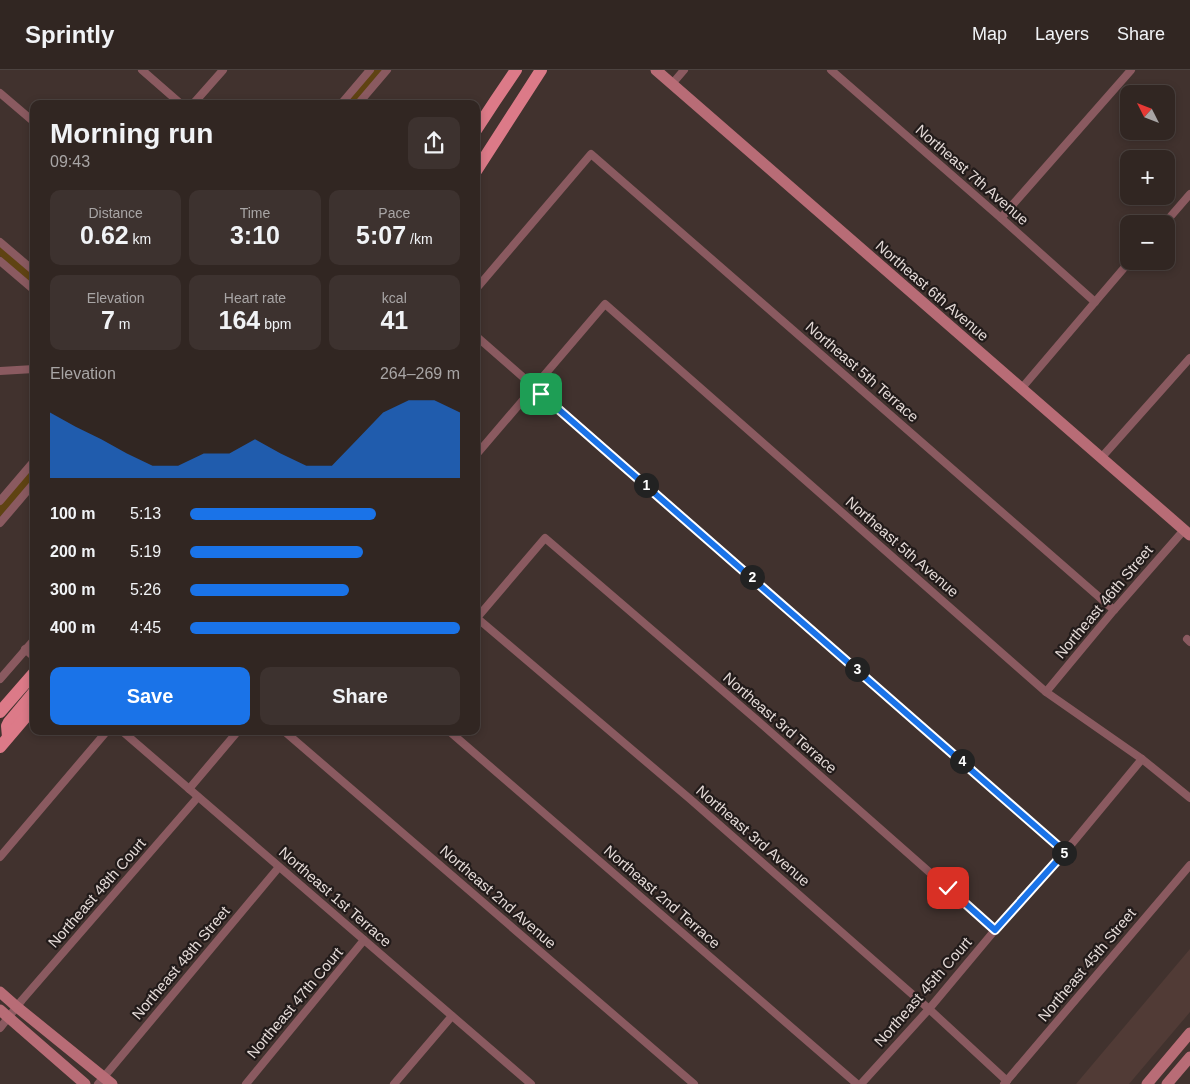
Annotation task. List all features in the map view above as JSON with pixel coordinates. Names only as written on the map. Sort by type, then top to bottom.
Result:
[{"type":"main road","points":[[480,124],[516,70]]},
{"type":"main road","points":[[480,165],[541,70]]},
{"type":"main road","points":[[0,712],[30,678]]},
{"type":"main road","points":[[4,742],[9,722],[30,697]]},
{"type":"main road","points":[[4,742],[30,712]]},
{"type":"street","points":[[142,70],[176,100]]},
{"type":"street","points":[[197,100],[222,70]]},
{"type":"street","points":[[344,100],[370,70]]},
{"type":"street","points":[[361,100],[387,70]]},
{"type":"street","name":"Northeast 6th Avenue","points":[[656,70],[1187,532]]},
{"type":"street","points":[[672,84],[684,70]]},
{"type":"street","name":"Northeast 7th Avenue","points":[[831,70],[1095,302]]},
{"type":"street","points":[[1001,218],[1130,70]]},
{"type":"street","points":[[0,93],[30,119]]},
{"type":"street","points":[[480,117],[494,101]]},
{"type":"street","name":"Northeast 5th Terrace","points":[[480,284],[591,154],[1114,610]]},
{"type":"street","points":[[1172,215],[1190,194]]},
{"type":"street","points":[[0,242],[30,268]]},
{"type":"street","points":[[0,261],[30,287]]},
{"type":"street","points":[[1021,389],[1122,270]]},
{"type":"street","name":"Northeast 5th Avenue","points":[[535,388],[605,304],[1046,692],[1142,758],[1190,798]]},
{"type":"street","points":[[480,340],[1065,852]]},
{"type":"street","points":[[1101,458],[1190,358]]},
{"type":"street","points":[[0,371],[30,369]]},
{"type":"street","points":[[480,450],[535,388]]},
{"type":"street","points":[[0,501],[30,466]]},
{"type":"street","points":[[0,523],[30,488]]},
{"type":"street","name":"Northeast 46th Street","points":[[1046,692],[1114,610],[1187,532]]},
{"type":"street","name":"Northeast 3rd Terrace","points":[[480,614],[545,538],[751,715],[995,930]]},
{"type":"street","name":"Northeast 3rd Avenue","points":[[480,621],[690,799],[929,1009],[1006,1083]]},
{"type":"street","points":[[0,679],[30,644]]},
{"type":"street","points":[[26,649],[30,653]]},
{"type":"street","points":[[0,857],[104,735]]},
{"type":"street","name":"Northeast 1st Terrace","points":[[127,735],[531,1084]]},
{"type":"street","points":[[189,790],[235,735]]},
{"type":"street","name":"Northeast 2nd Avenue","points":[[289,735],[694,1084]]},
{"type":"street","name":"Northeast 2nd Terrace","points":[[455,735],[859,1084]]},
{"type":"street","name":"Northeast 45th Court","points":[[859,1084],[929,1009],[995,930],[1065,852],[1142,758]]},
{"type":"street","name":"Northeast 48th Court","points":[[0,1028],[4,1014],[17,1007],[198,797]]},
{"type":"street","name":"Northeast 45th Street","points":[[1006,1083],[1190,864]]},
{"type":"street","name":"Northeast 48th Street","points":[[105,1082],[279,867]]},
{"type":"street","name":"Northeast 47th Court","points":[[246,1084],[364,940]]},
{"type":"street","points":[[0,992],[105,1082]]},
{"type":"street","points":[[4,1014],[86,1084]]},
{"type":"street","points":[[394,1084],[452,1016]]},
{"type":"street","points":[[1148,1084],[1190,1033]]},
{"type":"street","points":[[1167,1084],[1190,1057]]},
{"type":"shaded area","points":[[374,70],[384,70],[358,100],[348,100]]},
{"type":"shaded area","points":[[0,245],[30,271],[30,282],[0,256]]},
{"type":"shaded area","points":[[30,470],[30,483],[0,517],[0,504]]},
{"type":"shaded area","points":[[1190,949],[1190,1012],[1129,1084],[1076,1084]]},
{"type":"route","points":[[541,394],[1065,852],[995,930],[948,888]]}]
